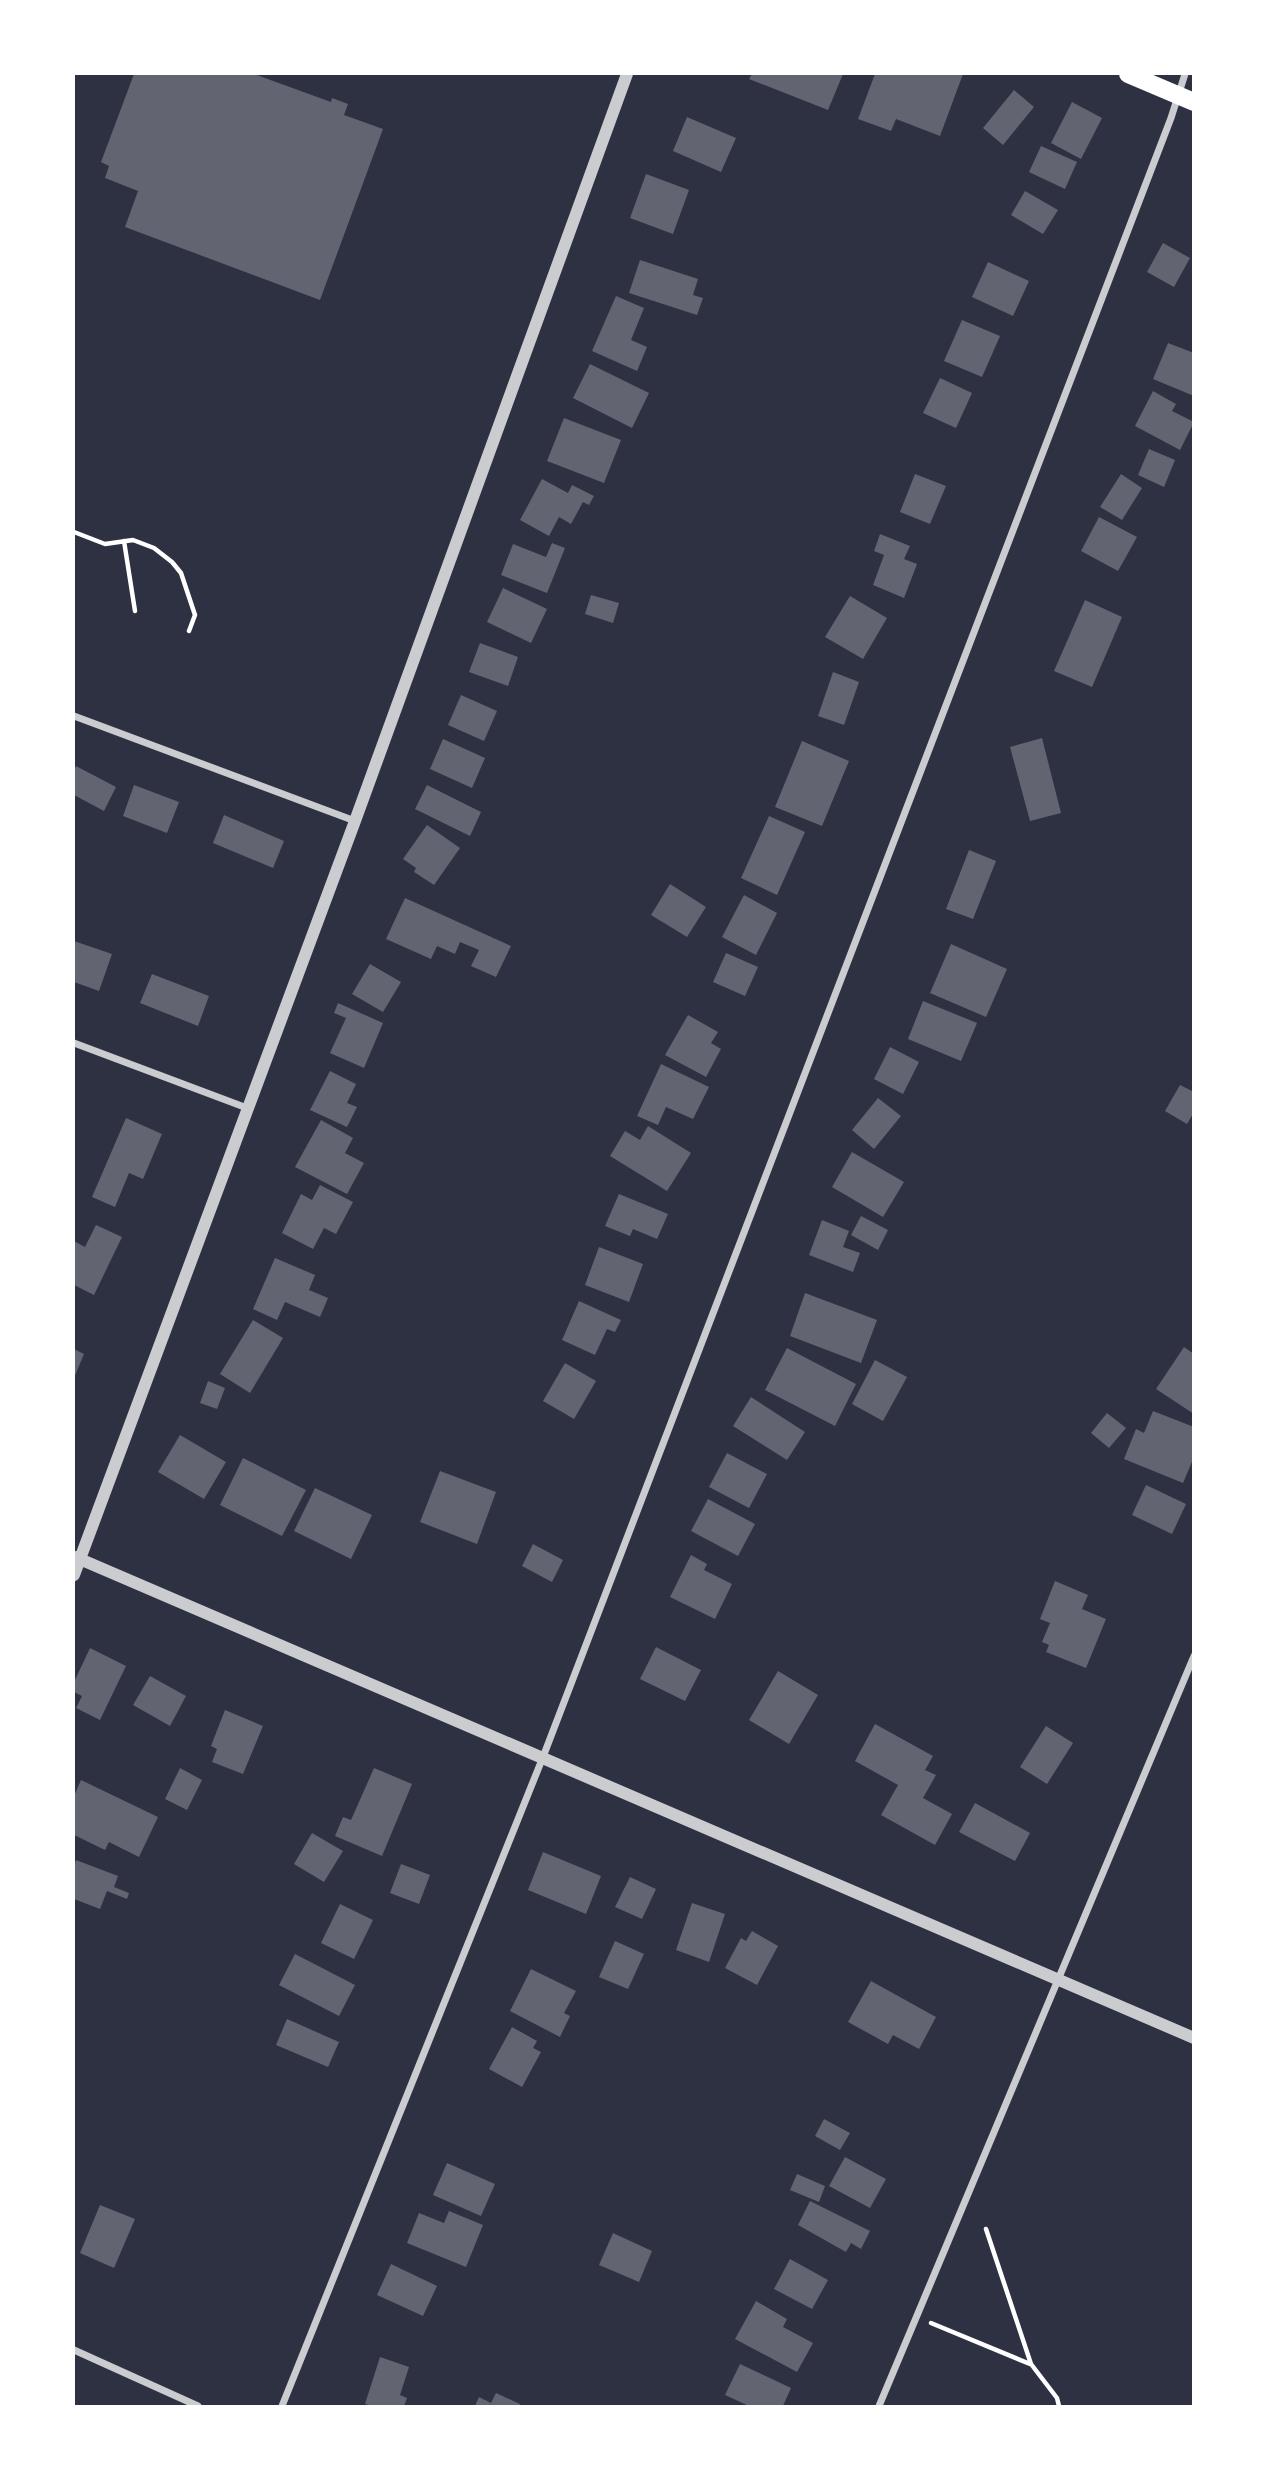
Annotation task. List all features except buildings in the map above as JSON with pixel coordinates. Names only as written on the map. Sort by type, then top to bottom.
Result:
[{"type":"main road","points":[[1128,74],[1186,99]]},
{"type":"street","points":[[74,1575],[77,1558],[355,821],[627,74]]},
{"type":"street","points":[[282,2406],[543,1757],[1186,99],[1185,74]]},
{"type":"street","points":[[74,716],[355,821]]},
{"type":"street","points":[[74,1043],[247,1108]]},
{"type":"street","points":[[77,1558],[1194,2038]]},
{"type":"street","points":[[879,2406],[1194,1656]]},
{"type":"street","points":[[74,2350],[198,2406]]},
{"type":"path","points":[[74,532],[105,544],[133,540],[154,548],[172,562],[181,573],[195,615],[190,631]]},
{"type":"path","points":[[124,541],[135,611]]},
{"type":"path","points":[[986,2229],[1031,2364],[1057,2398],[1059,2406]]},
{"type":"path","points":[[916,2317],[1031,2364]]}]
